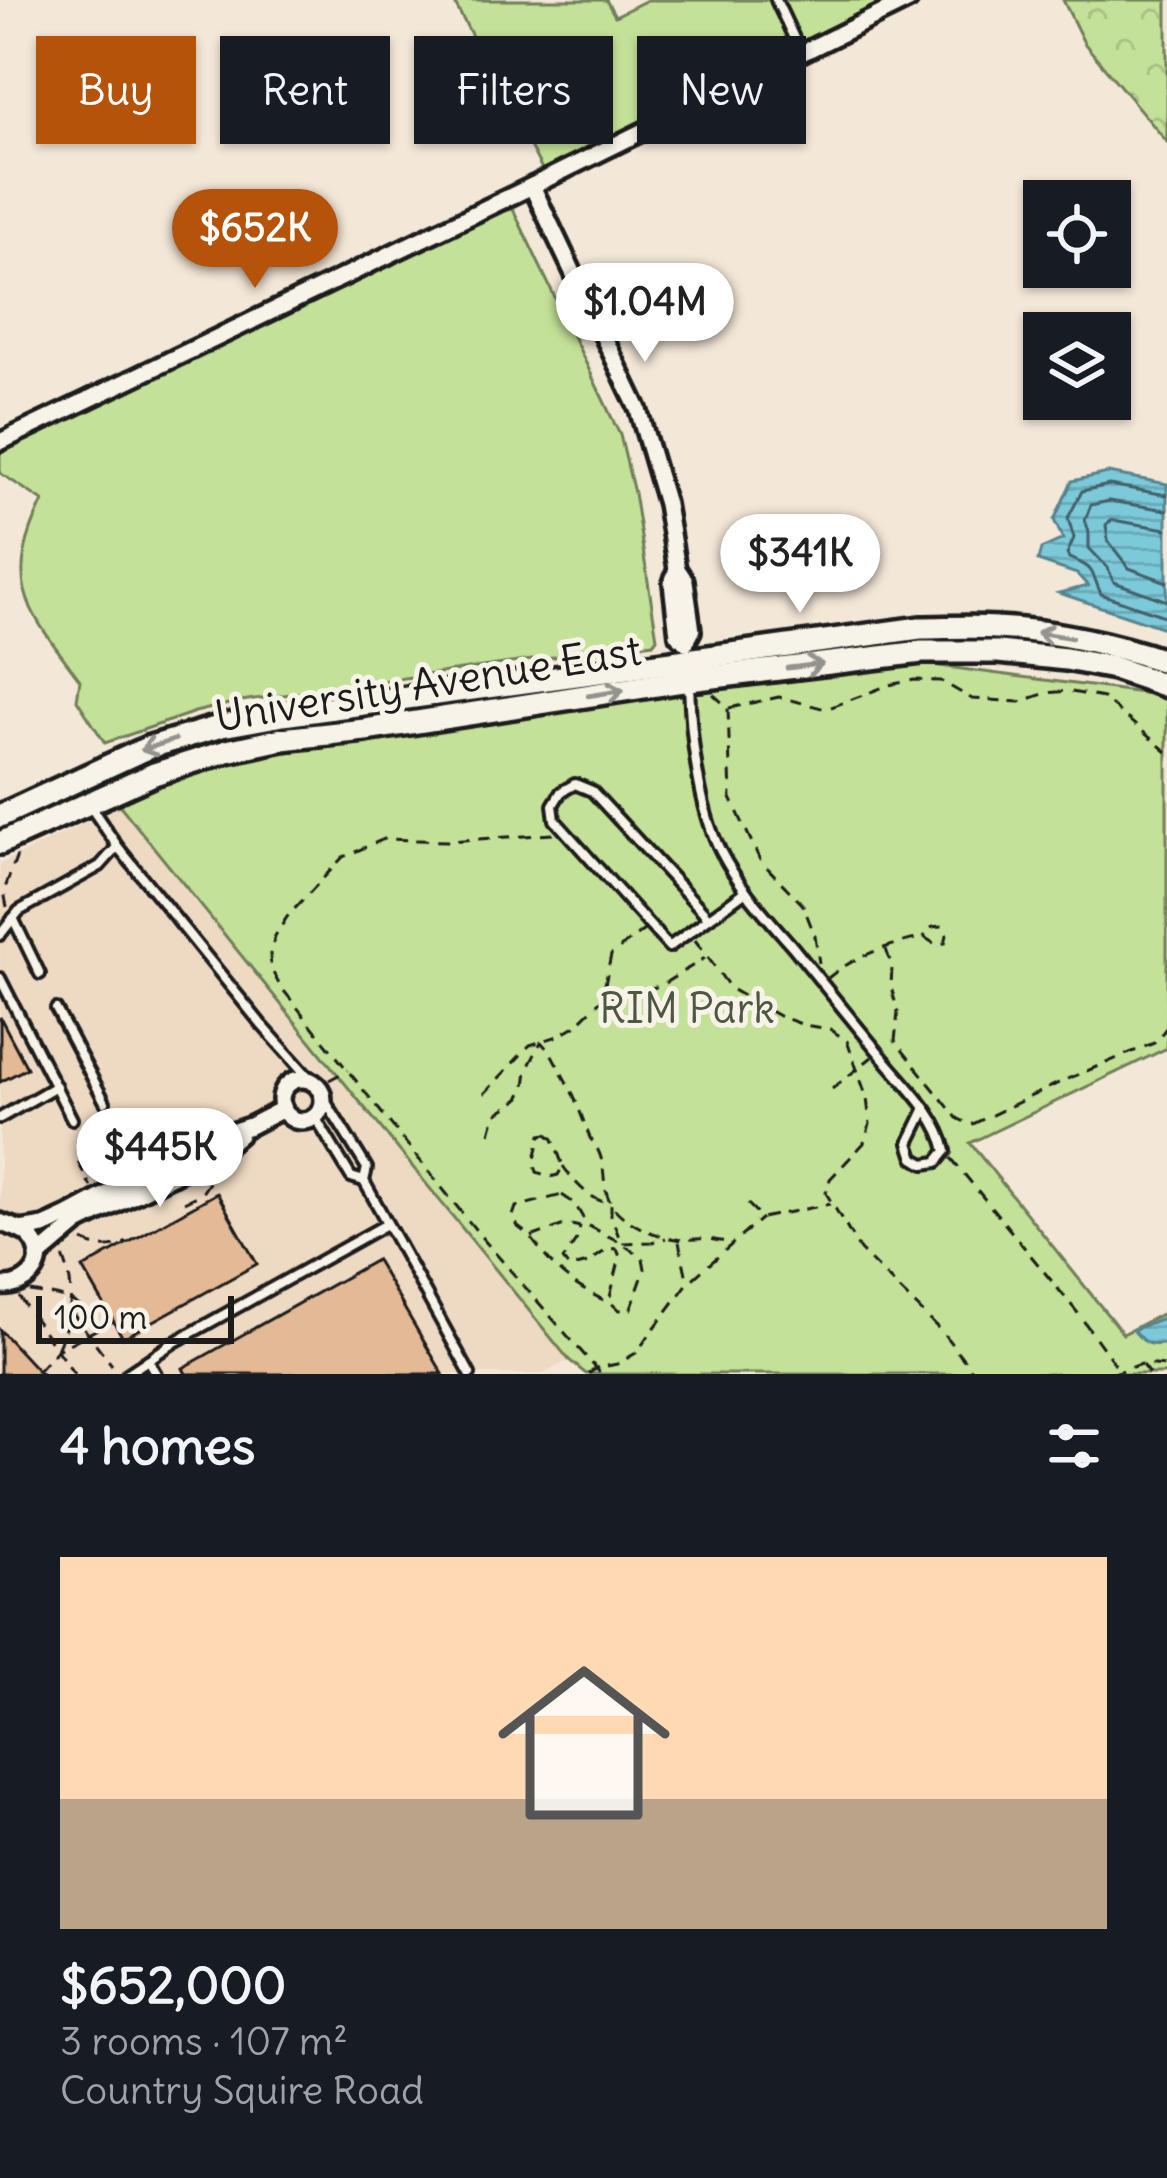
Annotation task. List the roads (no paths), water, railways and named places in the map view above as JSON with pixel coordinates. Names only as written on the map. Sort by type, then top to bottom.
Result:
[{"type":"main road","name":"University Avenue East","points":[[0,816],[147,748],[222,726],[873,634],[920,628],[996,628],[1061,636],[1167,662]]},
{"type":"main road","name":"University Avenue East","points":[[9,848],[88,803],[154,774],[227,751],[689,680],[922,652],[998,652],[1114,668],[1167,686]]},
{"type":"street","points":[[806,51],[909,0]]},
{"type":"street","points":[[0,442],[637,134]]},
{"type":"street","points":[[532,186],[638,409],[667,504],[677,569]]},
{"type":"street","points":[[301,1078],[311,1080],[324,1099],[320,1112],[308,1120],[293,1119],[281,1099],[287,1085],[301,1078]]},
{"type":"street","points":[[8,1227],[44,1226],[210,1139],[283,1109]]},
{"type":"street","points":[[38,1257],[79,1223],[216,1154],[250,1126]]},
{"type":"street","points":[[0,1286],[25,1282],[38,1257],[33,1241],[8,1227]]},
{"type":"lane","points":[[776,0],[794,36]]},
{"type":"lane","points":[[689,680],[705,808],[721,852],[746,891],[823,983],[925,1110],[942,1132],[946,1151],[937,1162],[924,1164],[914,1157],[909,1143],[925,1110]]},
{"type":"lane","points":[[709,918],[592,791],[575,784],[561,792],[553,805],[555,820],[669,947],[690,934],[746,891]]},
{"type":"lane","points":[[88,803],[118,847],[311,1080]]},
{"type":"lane","points":[[0,935],[11,916],[100,866],[118,847]]},
{"type":"lane","points":[[11,916],[40,974]]},
{"type":"lane","points":[[0,978],[72,1119]]},
{"type":"lane","points":[[56,1009],[105,1102]]},
{"type":"lane","points":[[0,1118],[56,1086]]},
{"type":"lane","points":[[324,1099],[367,1168],[364,1181],[470,1374]]},
{"type":"lane","points":[[315,1117],[351,1177],[364,1181]]},
{"type":"lane","points":[[127,1374],[173,1343],[386,1225]]},
{"type":"lane","points":[[148,1360],[156,1374]]},
{"type":"water","points":[[1108,473],[1167,484],[1167,629],[1059,593],[1088,586],[1077,574],[1038,561],[1041,549],[1063,539],[1054,520],[1072,481]]},
{"type":"water","points":[[1162,1318],[1167,1343],[1148,1343],[1133,1330]]},
{"type":"park label","name":"RIM Park","points":[[687,1008]]}]
